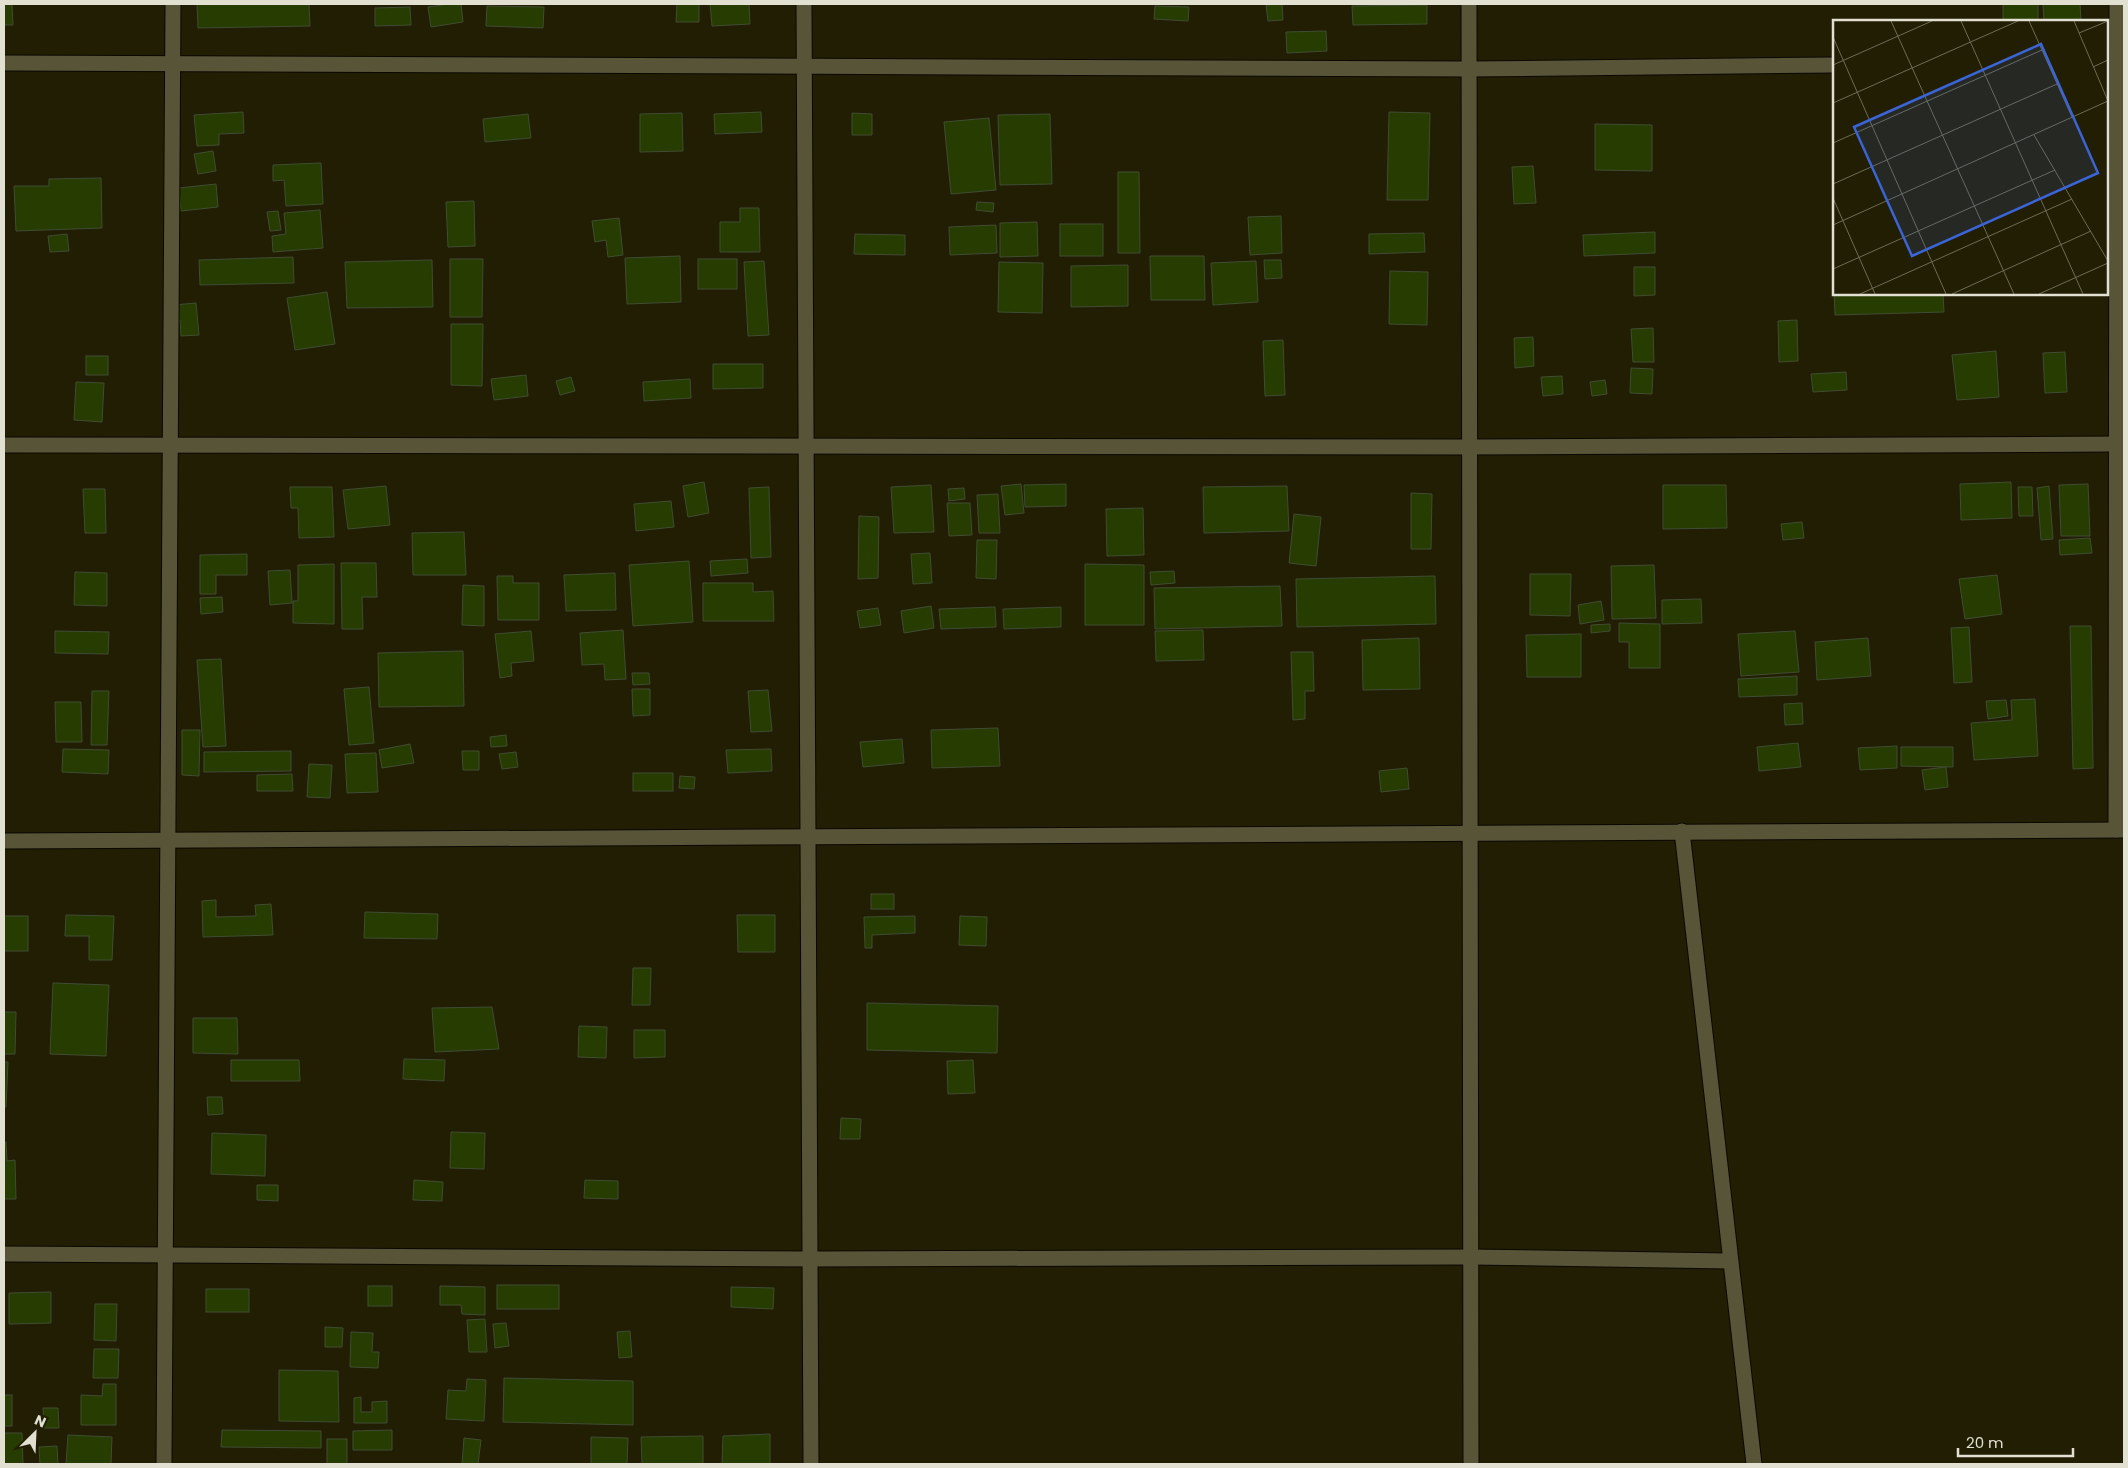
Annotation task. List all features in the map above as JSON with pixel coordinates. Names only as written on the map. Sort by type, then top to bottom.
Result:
[{"type":"street","points":[[164,1464],[173,4]]},
{"type":"street","points":[[804,4],[811,1464]]},
{"type":"street","points":[[1469,4],[1471,1464]]},
{"type":"street","points":[[4,841],[2120,830],[2112,62],[2117,4]]},
{"type":"street","points":[[4,63],[1469,69],[1833,65]]},
{"type":"street","points":[[4,445],[1469,447],[2117,444]]},
{"type":"street","points":[[1682,831],[1729,1261],[1754,1464]]},
{"type":"street","points":[[4,1254],[810,1258],[1470,1257],[1729,1261]]},
{"type":"building","points":[[4,4],[12,4],[13,25],[4,25]]},
{"type":"building","points":[[197,4],[309,4],[310,26],[198,28]]},
{"type":"building","points":[[461,4],[463,22],[431,27],[428,7]]},
{"type":"building","points":[[677,4],[699,4],[699,22],[676,22]]},
{"type":"building","points":[[710,4],[749,4],[750,24],[712,26]]},
{"type":"building","points":[[1282,4],[1283,20],[1268,21],[1266,5]]},
{"type":"building","points":[[2003,4],[2038,4],[2038,20],[2003,20]]},
{"type":"building","points":[[2043,4],[2080,4],[2081,20],[2044,20]]},
{"type":"building","points":[[1427,5],[1427,24],[1353,25],[1352,6]]},
{"type":"building","points":[[487,6],[544,7],[543,28],[486,26]]},
{"type":"building","points":[[1155,6],[1189,7],[1188,21],[1154,19]]},
{"type":"building","points":[[410,7],[411,25],[375,26],[375,8]]},
{"type":"building","points":[[1326,31],[1327,51],[1287,53],[1286,32]]},
{"type":"building","points":[[243,112],[244,133],[219,134],[219,145],[197,146],[194,115]]},
{"type":"building","points":[[761,112],[762,132],[715,134],[714,114]]},
{"type":"building","points":[[1389,112],[1430,113],[1428,200],[1387,200]]},
{"type":"building","points":[[682,113],[683,151],[640,152],[640,114]]},
{"type":"building","points":[[852,113],[872,114],[872,135],[852,135]]},
{"type":"building","points":[[528,114],[531,138],[485,142],[483,119]]},
{"type":"building","points":[[1050,114],[1052,184],[1000,185],[998,115]]},
{"type":"building","points":[[989,118],[996,190],[951,194],[944,122]]},
{"type":"building","points":[[1595,124],[1652,125],[1652,171],[1595,170]]},
{"type":"building","points":[[213,151],[216,171],[198,174],[194,154]]},
{"type":"building","points":[[321,163],[323,204],[286,206],[284,180],[273,181],[273,165]]},
{"type":"building","points":[[1533,166],[1536,203],[1514,204],[1512,167]]},
{"type":"building","points":[[1118,172],[1139,172],[1140,253],[1118,253]]},
{"type":"building","points":[[101,178],[102,228],[16,231],[14,186],[49,186],[49,179]]},
{"type":"building","points":[[216,184],[218,207],[181,211],[179,188]]},
{"type":"building","points":[[474,201],[475,246],[448,247],[446,202]]},
{"type":"building","points":[[977,202],[994,203],[993,212],[976,210]]},
{"type":"building","points":[[740,208],[759,208],[760,252],[720,252],[720,222],[740,222]]},
{"type":"building","points":[[320,210],[323,248],[273,252],[272,236],[286,234],[284,213]]},
{"type":"building","points":[[278,211],[281,230],[270,231],[267,212]]},
{"type":"building","points":[[1281,216],[1282,253],[1250,255],[1248,217]]},
{"type":"building","points":[[619,218],[623,255],[608,257],[606,240],[595,242],[592,221]]},
{"type":"building","points":[[1037,222],[1038,256],[1000,257],[1000,223]]},
{"type":"building","points":[[1060,224],[1103,224],[1103,256],[1060,256]]},
{"type":"building","points":[[996,225],[997,253],[950,255],[949,227]]},
{"type":"building","points":[[1655,232],[1655,253],[1584,256],[1583,235]]},
{"type":"building","points":[[1424,233],[1425,252],[1369,254],[1369,234]]},
{"type":"building","points":[[67,234],[69,251],[50,252],[48,236]]},
{"type":"building","points":[[855,234],[905,235],[905,255],[854,254]]},
{"type":"building","points":[[680,256],[681,302],[627,304],[625,258]]},
{"type":"building","points":[[1150,256],[1204,256],[1205,300],[1151,300]]},
{"type":"building","points":[[293,257],[294,283],[200,285],[199,260]]},
{"type":"building","points":[[450,259],[483,259],[482,317],[450,317]]},
{"type":"building","points":[[698,259],[737,259],[737,289],[698,289]]},
{"type":"building","points":[[432,260],[433,307],[347,308],[345,262]]},
{"type":"building","points":[[1264,260],[1281,260],[1282,278],[1265,279]]},
{"type":"building","points":[[764,261],[769,335],[748,336],[744,262]]},
{"type":"building","points":[[1256,261],[1258,302],[1213,305],[1211,263]]},
{"type":"building","points":[[999,262],[1043,263],[1042,313],[998,312]]},
{"type":"building","points":[[1128,265],[1128,306],[1071,307],[1071,266]]},
{"type":"building","points":[[1634,267],[1655,267],[1655,295],[1634,296]]},
{"type":"building","points":[[1390,271],[1428,272],[1427,325],[1389,324]]},
{"type":"building","points":[[327,292],[335,344],[295,350],[287,298]]},
{"type":"building","points":[[1834,295],[1943,295],[1944,312],[1835,315]]},
{"type":"building","points":[[196,303],[199,335],[181,336],[180,320],[175,320],[174,305]]},
{"type":"building","points":[[1797,320],[1798,361],[1779,362],[1778,321]]},
{"type":"building","points":[[451,324],[483,324],[482,386],[451,385]]},
{"type":"building","points":[[1653,328],[1654,362],[1633,362],[1631,329]]},
{"type":"building","points":[[1533,337],[1534,366],[1515,368],[1514,338]]},
{"type":"building","points":[[1283,340],[1285,395],[1265,396],[1263,341]]},
{"type":"building","points":[[1996,351],[1999,397],[1957,400],[1952,355]]},
{"type":"building","points":[[2065,352],[2067,392],[2045,393],[2043,353]]},
{"type":"building","points":[[86,356],[108,356],[108,375],[86,375]]},
{"type":"building","points":[[713,364],[763,364],[763,388],[713,389]]},
{"type":"building","points":[[1631,368],[1653,369],[1652,394],[1630,393]]},
{"type":"building","points":[[1846,372],[1847,390],[1813,392],[1811,374]]},
{"type":"building","points":[[526,375],[528,396],[494,400],[491,379]]},
{"type":"building","points":[[1562,376],[1563,394],[1543,396],[1541,377]]},
{"type":"building","points":[[571,377],[575,391],[560,395],[556,381]]},
{"type":"building","points":[[690,379],[691,398],[644,401],[643,382]]},
{"type":"building","points":[[1605,380],[1607,394],[1592,396],[1590,382]]},
{"type":"building","points":[[76,382],[104,383],[102,422],[74,420]]},
{"type":"building","points":[[704,482],[709,513],[688,517],[683,486]]},
{"type":"building","points":[[2011,482],[2012,518],[1961,520],[1960,484]]},
{"type":"building","points":[[1021,484],[1024,513],[1005,515],[1001,486]]},
{"type":"building","points":[[1066,484],[1066,506],[1025,507],[1024,485]]},
{"type":"building","points":[[2088,484],[2090,536],[2061,536],[2059,485]]},
{"type":"building","points":[[931,485],[934,532],[894,533],[891,487]]},
{"type":"building","points":[[1663,485],[1726,485],[1727,528],[1663,529]]},
{"type":"building","points":[[386,486],[390,525],[348,529],[343,490]]},
{"type":"building","points":[[1287,486],[1289,531],[1204,533],[1203,487]]},
{"type":"building","points":[[2049,486],[2053,539],[2041,540],[2037,488]]},
{"type":"building","points":[[290,487],[332,487],[334,537],[299,538],[298,508],[291,508]]},
{"type":"building","points":[[769,487],[771,557],[751,558],[749,488]]},
{"type":"building","points":[[2018,487],[2032,487],[2033,516],[2019,516]]},
{"type":"building","points":[[964,488],[965,499],[949,501],[948,489]]},
{"type":"building","points":[[83,489],[105,489],[106,533],[85,533]]},
{"type":"building","points":[[1411,493],[1432,494],[1431,549],[1411,549]]},
{"type":"building","points":[[998,494],[1000,533],[979,533],[977,495]]},
{"type":"building","points":[[671,501],[674,527],[636,531],[634,504]]},
{"type":"building","points":[[947,503],[970,503],[972,535],[949,536]]},
{"type":"building","points":[[1143,508],[1144,555],[1107,556],[1106,509]]},
{"type":"building","points":[[1294,514],[1321,517],[1316,566],[1289,563]]},
{"type":"building","points":[[859,516],[879,517],[878,578],[858,579]]},
{"type":"building","points":[[1802,522],[1804,538],[1783,540],[1781,524]]},
{"type":"building","points":[[464,532],[466,575],[413,575],[412,533]]},
{"type":"building","points":[[2090,538],[2092,553],[2060,555],[2059,540]]},
{"type":"building","points":[[977,540],[997,540],[996,579],[976,578]]},
{"type":"building","points":[[930,553],[932,583],[913,584],[911,554]]},
{"type":"building","points":[[247,554],[247,575],[216,575],[216,594],[200,594],[200,555]]},
{"type":"building","points":[[747,559],[748,573],[711,576],[710,561]]},
{"type":"building","points":[[689,561],[693,622],[633,626],[629,565]]},
{"type":"building","points":[[341,563],[376,563],[377,597],[362,597],[363,629],[342,629]]},
{"type":"building","points":[[334,564],[334,624],[293,623],[293,601],[298,601],[298,565]]},
{"type":"building","points":[[1085,564],[1144,565],[1144,625],[1085,625]]},
{"type":"building","points":[[1654,565],[1656,618],[1612,619],[1611,566]]},
{"type":"building","points":[[290,570],[292,603],[270,605],[268,571]]},
{"type":"building","points":[[1174,571],[1175,583],[1151,585],[1150,572]]},
{"type":"building","points":[[75,572],[107,573],[107,606],[74,605]]},
{"type":"building","points":[[615,573],[616,610],[566,611],[564,575]]},
{"type":"building","points":[[1530,574],[1571,574],[1570,616],[1530,615]]},
{"type":"building","points":[[1997,575],[2002,614],[1965,619],[1959,579]]},
{"type":"building","points":[[497,576],[513,576],[513,583],[539,583],[539,620],[498,620]]},
{"type":"building","points":[[1435,576],[1436,624],[1297,627],[1296,579]]},
{"type":"building","points":[[703,583],[753,583],[753,592],[773,591],[774,621],[703,621]]},
{"type":"building","points":[[463,585],[484,586],[484,626],[462,625]]},
{"type":"building","points":[[1280,586],[1282,626],[1155,629],[1154,588]]},
{"type":"building","points":[[222,597],[223,612],[201,614],[200,598]]},
{"type":"building","points":[[1701,599],[1702,623],[1662,624],[1662,600]]},
{"type":"building","points":[[1601,601],[1604,620],[1580,624],[1578,605]]},
{"type":"building","points":[[931,606],[934,628],[904,633],[901,611]]},
{"type":"building","points":[[995,607],[996,627],[941,629],[939,609]]},
{"type":"building","points":[[1061,607],[1061,627],[1004,629],[1003,609]]},
{"type":"building","points":[[878,608],[881,625],[860,628],[857,611]]},
{"type":"building","points":[[1619,623],[1660,624],[1660,668],[1629,668],[1629,642],[1619,642]]},
{"type":"building","points":[[1610,624],[1610,631],[1591,633],[1591,625]]},
{"type":"building","points":[[2070,626],[2091,626],[2093,768],[2073,769]]},
{"type":"building","points":[[1969,627],[1972,682],[1954,683],[1951,628]]},
{"type":"building","points":[[623,630],[626,679],[605,680],[604,664],[582,665],[580,633]]},
{"type":"building","points":[[1203,630],[1204,660],[1156,661],[1155,631]]},
{"type":"building","points":[[55,631],[109,632],[108,654],[55,653]]},
{"type":"building","points":[[531,631],[534,661],[511,663],[512,676],[500,678],[495,634]]},
{"type":"building","points":[[1795,631],[1799,672],[1741,676],[1738,634]]},
{"type":"building","points":[[1581,634],[1581,677],[1527,677],[1526,635]]},
{"type":"building","points":[[1419,638],[1420,689],[1363,690],[1362,640]]},
{"type":"building","points":[[1868,638],[1871,676],[1817,680],[1815,642]]},
{"type":"building","points":[[463,651],[464,706],[379,707],[378,653]]},
{"type":"building","points":[[1291,652],[1313,652],[1314,691],[1305,691],[1305,719],[1293,720]]},
{"type":"building","points":[[221,659],[226,746],[203,747],[197,660]]},
{"type":"building","points":[[632,673],[649,673],[650,684],[633,685]]},
{"type":"building","points":[[1797,676],[1797,695],[1739,697],[1738,679]]},
{"type":"building","points":[[369,687],[374,743],[349,745],[344,689]]},
{"type":"building","points":[[632,689],[650,689],[650,715],[633,716]]},
{"type":"building","points":[[768,690],[772,731],[751,732],[748,691]]},
{"type":"building","points":[[92,691],[109,691],[107,745],[91,745]]},
{"type":"building","points":[[2035,699],[2038,756],[1974,760],[1971,723],[2012,720],[2011,700]]},
{"type":"building","points":[[2006,700],[2008,716],[1988,719],[1986,701]]},
{"type":"building","points":[[55,702],[81,702],[82,742],[56,742]]},
{"type":"building","points":[[1802,703],[1803,724],[1785,725],[1784,704]]},
{"type":"building","points":[[998,728],[1000,766],[932,768],[931,730]]},
{"type":"building","points":[[182,730],[200,730],[199,776],[182,775]]},
{"type":"building","points":[[506,735],[507,746],[491,747],[490,737]]},
{"type":"building","points":[[902,739],[904,763],[863,767],[860,742]]},
{"type":"building","points":[[1798,743],[1801,767],[1759,771],[1757,747]]},
{"type":"building","points":[[410,744],[414,763],[382,768],[379,750]]},
{"type":"building","points":[[1897,746],[1897,768],[1860,770],[1858,748]]},
{"type":"building","points":[[1901,747],[1953,747],[1953,767],[1901,766]]},
{"type":"building","points":[[63,749],[109,750],[108,774],[62,772]]},
{"type":"building","points":[[771,749],[772,771],[728,773],[726,750]]},
{"type":"building","points":[[291,751],[291,771],[204,772],[204,752]]},
{"type":"building","points":[[462,751],[479,751],[479,770],[463,770]]},
{"type":"building","points":[[516,752],[518,767],[502,769],[499,754]]},
{"type":"building","points":[[376,753],[378,792],[347,793],[345,754]]},
{"type":"building","points":[[309,764],[332,765],[330,798],[307,797]]},
{"type":"building","points":[[1946,767],[1948,787],[1925,790],[1922,770]]},
{"type":"building","points":[[1407,768],[1409,789],[1381,792],[1379,771]]},
{"type":"building","points":[[633,773],[673,773],[673,791],[633,791]]},
{"type":"building","points":[[292,774],[293,791],[257,791],[257,775]]},
{"type":"building","points":[[680,776],[695,777],[694,789],[679,788]]},
{"type":"building","points":[[871,894],[894,894],[894,909],[871,909]]},
{"type":"building","points":[[216,900],[216,917],[256,916],[255,905],[271,904],[273,935],[203,937],[202,901]]},
{"type":"building","points":[[365,912],[438,914],[437,939],[364,938]]},
{"type":"building","points":[[66,915],[114,916],[112,960],[89,960],[89,936],[65,936]]},
{"type":"building","points":[[737,915],[775,915],[775,952],[738,952]]},
{"type":"building","points":[[4,916],[28,916],[28,951],[4,951]]},
{"type":"building","points":[[915,916],[915,933],[872,935],[872,948],[865,948],[864,917]]},
{"type":"building","points":[[960,916],[987,917],[986,946],[959,945]]},
{"type":"building","points":[[633,968],[651,968],[650,1005],[632,1005]]},
{"type":"building","points":[[53,983],[109,985],[106,1056],[50,1054]]},
{"type":"building","points":[[867,1003],[998,1006],[997,1053],[867,1050]]},
{"type":"building","points":[[492,1007],[499,1049],[435,1052],[432,1008]]},
{"type":"building","points":[[4,1012],[16,1012],[15,1054],[4,1054]]},
{"type":"building","points":[[193,1018],[237,1018],[238,1054],[193,1053]]},
{"type":"building","points":[[579,1026],[607,1027],[606,1058],[578,1057]]},
{"type":"building","points":[[634,1030],[665,1030],[665,1057],[634,1058]]},
{"type":"building","points":[[404,1059],[445,1060],[444,1081],[403,1079]]},
{"type":"building","points":[[231,1060],[299,1060],[300,1081],[231,1081]]},
{"type":"building","points":[[973,1060],[975,1093],[948,1094],[947,1061]]},
{"type":"building","points":[[4,1062],[8,1062],[6,1107],[4,1107]]},
{"type":"building","points":[[207,1097],[222,1097],[223,1114],[208,1115]]},
{"type":"building","points":[[841,1118],[861,1119],[860,1139],[840,1139]]},
{"type":"building","points":[[451,1132],[485,1133],[484,1169],[450,1168]]},
{"type":"building","points":[[212,1133],[266,1135],[265,1176],[211,1174]]},
{"type":"building","points":[[4,1142],[6,1142],[7,1161],[15,1160],[16,1199],[4,1199]]},
{"type":"building","points":[[414,1180],[443,1182],[442,1201],[413,1200]]},
{"type":"building","points":[[585,1180],[618,1181],[618,1199],[584,1198]]},
{"type":"building","points":[[257,1185],[278,1185],[278,1201],[257,1200]]},
{"type":"building","points":[[497,1285],[559,1285],[559,1309],[497,1309]]},
{"type":"building","points":[[368,1286],[392,1286],[392,1306],[368,1306]]},
{"type":"building","points":[[440,1286],[485,1287],[485,1315],[462,1314],[461,1305],[440,1305]]},
{"type":"building","points":[[731,1287],[774,1288],[773,1309],[731,1307]]},
{"type":"building","points":[[206,1289],[249,1289],[249,1312],[206,1312]]},
{"type":"building","points":[[51,1292],[51,1323],[9,1324],[9,1293]]},
{"type":"building","points":[[95,1304],[117,1304],[116,1341],[94,1340]]},
{"type":"building","points":[[485,1319],[487,1352],[469,1352],[467,1320]]},
{"type":"building","points":[[506,1323],[509,1346],[495,1348],[493,1324]]},
{"type":"building","points":[[325,1327],[343,1328],[342,1347],[325,1347]]},
{"type":"building","points":[[630,1331],[632,1357],[619,1358],[617,1332]]},
{"type":"building","points":[[351,1332],[373,1333],[372,1352],[379,1352],[378,1368],[350,1367]]},
{"type":"building","points":[[94,1349],[119,1349],[118,1378],[93,1378]]},
{"type":"building","points":[[279,1370],[338,1371],[339,1422],[279,1421]]},
{"type":"building","points":[[504,1378],[633,1381],[633,1425],[503,1422]]},
{"type":"building","points":[[467,1379],[486,1380],[484,1421],[446,1419],[448,1390],[466,1391]]},
{"type":"building","points":[[103,1384],[116,1384],[116,1425],[81,1425],[81,1395],[102,1396]]},
{"type":"building","points":[[4,1395],[12,1395],[12,1426],[4,1426]]},
{"type":"building","points":[[361,1397],[361,1412],[372,1412],[372,1402],[387,1401],[387,1423],[354,1423],[354,1398]]},
{"type":"building","points":[[43,1408],[58,1408],[59,1428],[44,1428]]},
{"type":"building","points":[[222,1430],[321,1431],[321,1448],[221,1447]]},
{"type":"building","points":[[392,1430],[392,1450],[353,1450],[353,1431]]},
{"type":"building","points":[[4,1433],[22,1433],[23,1464],[4,1464]]},
{"type":"building","points":[[770,1434],[770,1464],[722,1464],[723,1436]]},
{"type":"building","points":[[68,1435],[112,1437],[111,1464],[66,1464]]},
{"type":"building","points":[[703,1436],[703,1464],[642,1464],[641,1437]]},
{"type":"building","points":[[591,1437],[628,1438],[627,1464],[591,1464]]},
{"type":"building","points":[[464,1438],[481,1440],[478,1464],[462,1464]]},
{"type":"building","points":[[327,1439],[347,1439],[347,1464],[327,1464]]},
{"type":"building","points":[[57,1446],[58,1464],[40,1464],[39,1447]]}]
